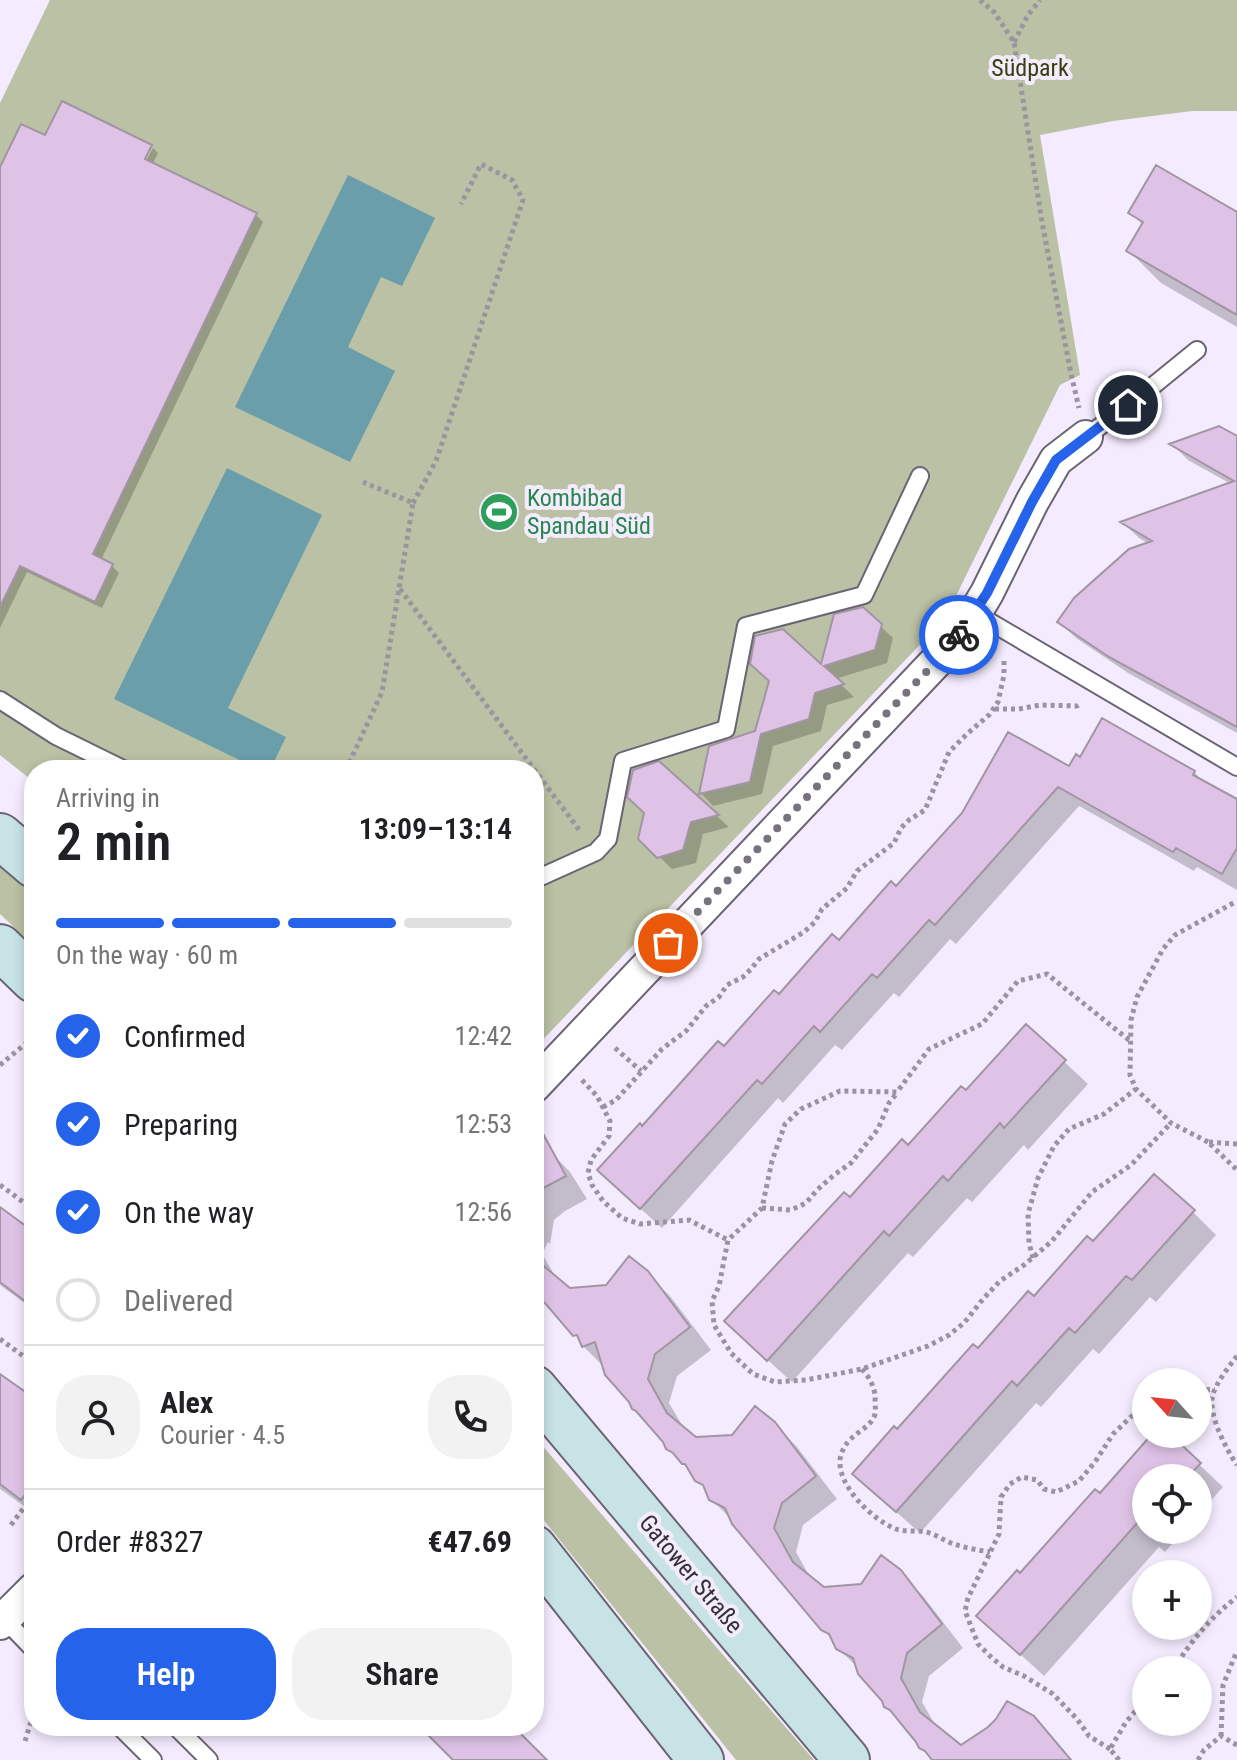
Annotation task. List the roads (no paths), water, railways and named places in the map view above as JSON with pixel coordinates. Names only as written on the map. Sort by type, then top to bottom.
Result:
[{"type":"main road","points":[[0,836],[24,856]]},
{"type":"main road","points":[[0,947],[24,970]]},
{"type":"main road","name":"Gatower Straße","points":[[544,1400],[847,1760]]},
{"type":"main road","points":[[544,1561],[701,1760]]},
{"type":"street","points":[[544,1075],[948,649],[987,593],[1056,460],[1086,437]]},
{"type":"street","points":[[2,1621],[24,1599]]},
{"type":"lane","points":[[1086,437],[1197,350]]},
{"type":"lane","points":[[544,875],[596,852],[608,839],[623,761],[726,729],[746,626],[864,595],[920,476]]},
{"type":"lane","points":[[975,613],[1237,767]]},
{"type":"lane","points":[[0,700],[56,736],[105,760]]},
{"type":"lane","points":[[2,1621],[24,1641]]},
{"type":"lane","points":[[129,1736],[153,1760]]},
{"type":"lane","points":[[185,1736],[209,1760]]},
{"type":"water","points":[[348,175],[435,218],[402,286],[381,277],[348,347],[395,371],[350,462],[235,407]]},
{"type":"water","points":[[227,468],[322,515],[228,708],[286,737],[275,760],[239,760],[114,699]]},
{"type":"place","name":"Kombibad Spandau Süd","points":[[499,512]]},
{"type":"park label","name":"Südpark","points":[[1030,68]]}]
